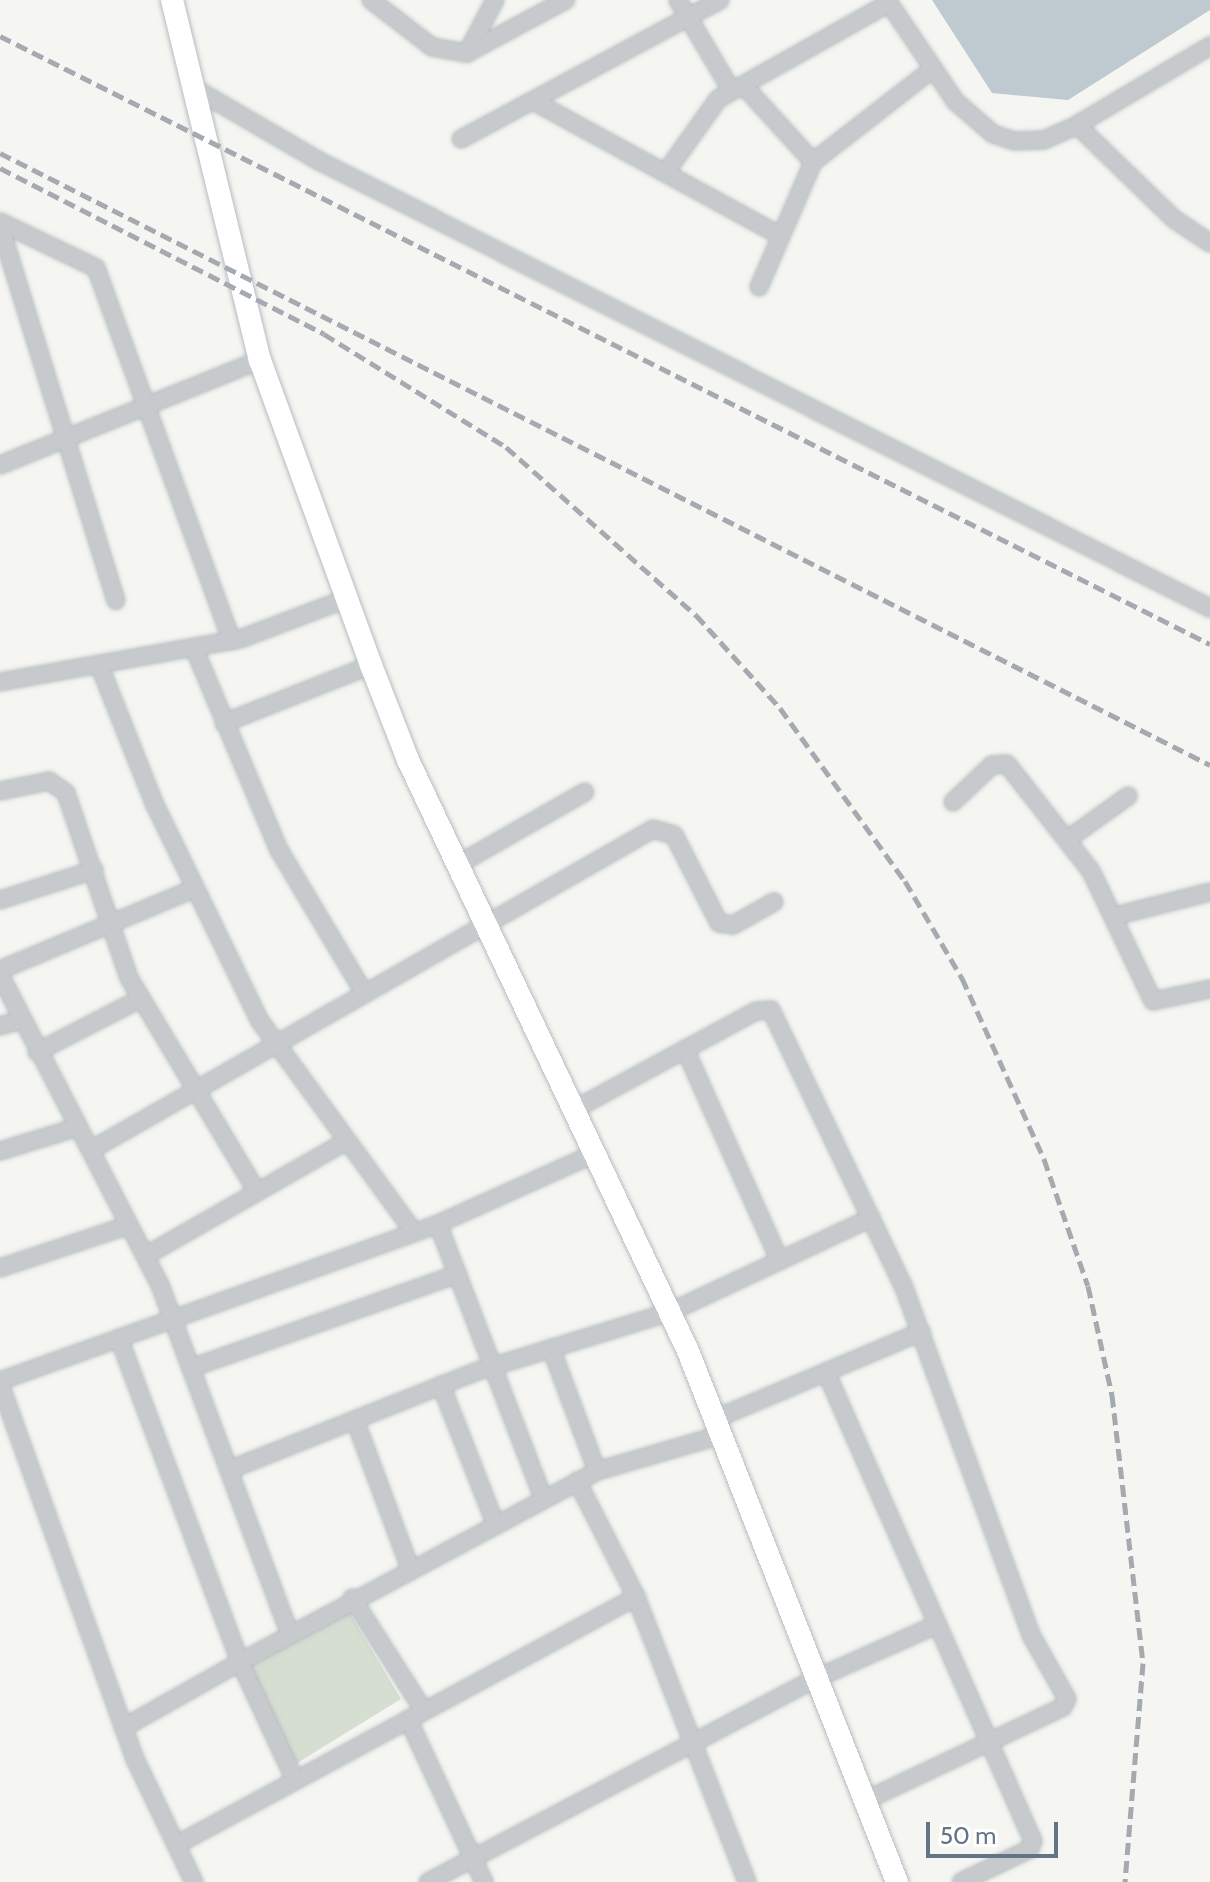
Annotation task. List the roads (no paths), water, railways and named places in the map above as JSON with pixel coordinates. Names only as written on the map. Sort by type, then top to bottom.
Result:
[{"type":"street","points":[[172,0],[260,360],[371,665],[457,865],[670,1312],[897,1882]]},
{"type":"street","points":[[371,0],[432,47],[467,53],[566,0]]},
{"type":"street","points":[[467,53],[495,0]]},
{"type":"street","points":[[678,0],[736,87],[813,162]]},
{"type":"street","points":[[461,139],[720,0]]},
{"type":"street","points":[[666,172],[736,87],[888,1],[931,70],[993,134],[1044,140],[1077,125],[1210,46]]},
{"type":"street","points":[[759,287],[813,162],[931,70]]},
{"type":"street","points":[[192,87],[432,220],[1210,608]]},
{"type":"street","points":[[535,102],[781,236]]},
{"type":"street","points":[[1077,125],[1174,219],[1210,243]]},
{"type":"street","points":[[0,224],[96,268],[232,641]]},
{"type":"street","points":[[0,224],[64,444],[116,600]]},
{"type":"street","points":[[0,465],[64,444],[260,360]]},
{"type":"street","points":[[0,682],[100,667],[232,641],[346,599]]},
{"type":"street","points":[[194,648],[279,850],[363,991]]},
{"type":"street","points":[[224,723],[371,665]]},
{"type":"street","points":[[100,667],[196,888],[275,1042],[414,1232]]},
{"type":"street","points":[[953,802],[999,762],[1068,839],[1115,916],[1153,1001],[1210,989]]},
{"type":"street","points":[[0,791],[58,784],[94,870],[140,999],[257,1192]]},
{"type":"street","points":[[457,865],[585,792]]},
{"type":"street","points":[[1068,839],[1128,796]]},
{"type":"street","points":[[91,1150],[192,1087],[484,920],[660,826],[674,835],[719,923],[733,925],[774,902]]},
{"type":"street","points":[[0,900],[94,870]]},
{"type":"street","points":[[196,888],[0,972],[21,1020],[91,1150],[173,1318],[289,1631]]},
{"type":"street","points":[[1115,916],[1210,892]]},
{"type":"street","points":[[37,1052],[140,999]]},
{"type":"street","points":[[575,1109],[756,1011],[776,1013],[921,1332],[1031,1635],[1067,1699],[988,1742],[866,1800]]},
{"type":"street","points":[[0,1026],[21,1020]]},
{"type":"street","points":[[685,1049],[780,1261]]},
{"type":"street","points":[[0,1151],[78,1127]]},
{"type":"street","points":[[145,1256],[347,1141]]},
{"type":"street","points":[[194,1882],[123,1728],[0,1383],[438,1224],[596,1153]]},
{"type":"street","points":[[229,1470],[493,1366],[670,1312],[871,1218]]},
{"type":"street","points":[[438,1224],[543,1498]]},
{"type":"street","points":[[0,1268],[129,1225]]},
{"type":"street","points":[[191,1368],[458,1274]]},
{"type":"street","points":[[123,1728],[289,1631],[597,1471],[718,1427],[826,1372],[921,1332]]},
{"type":"street","points":[[119,1338],[240,1662],[295,1780]]},
{"type":"street","points":[[551,1348],[597,1471]]},
{"type":"street","points":[[826,1372],[1032,1847],[961,1882]]},
{"type":"street","points":[[441,1385],[495,1523]]},
{"type":"street","points":[[355,1420],[410,1568]]},
{"type":"street","points":[[577,1481],[636,1597],[696,1739],[747,1882]]},
{"type":"street","points":[[176,1845],[636,1597]]},
{"type":"street","points":[[352,1598],[424,1711]]},
{"type":"street","points":[[428,1882],[471,1853],[696,1739],[817,1678],[936,1625]]},
{"type":"street","points":[[408,1719],[484,1882]]},
{"type":"railway","points":[[0,36],[1210,644]]},
{"type":"railway","points":[[0,153],[1210,765]]},
{"type":"railway","points":[[0,168],[324,334],[506,447],[696,615],[780,708],[905,881],[962,978],[1044,1159],[1088,1286],[1112,1395],[1143,1663],[1125,1882]]}]
